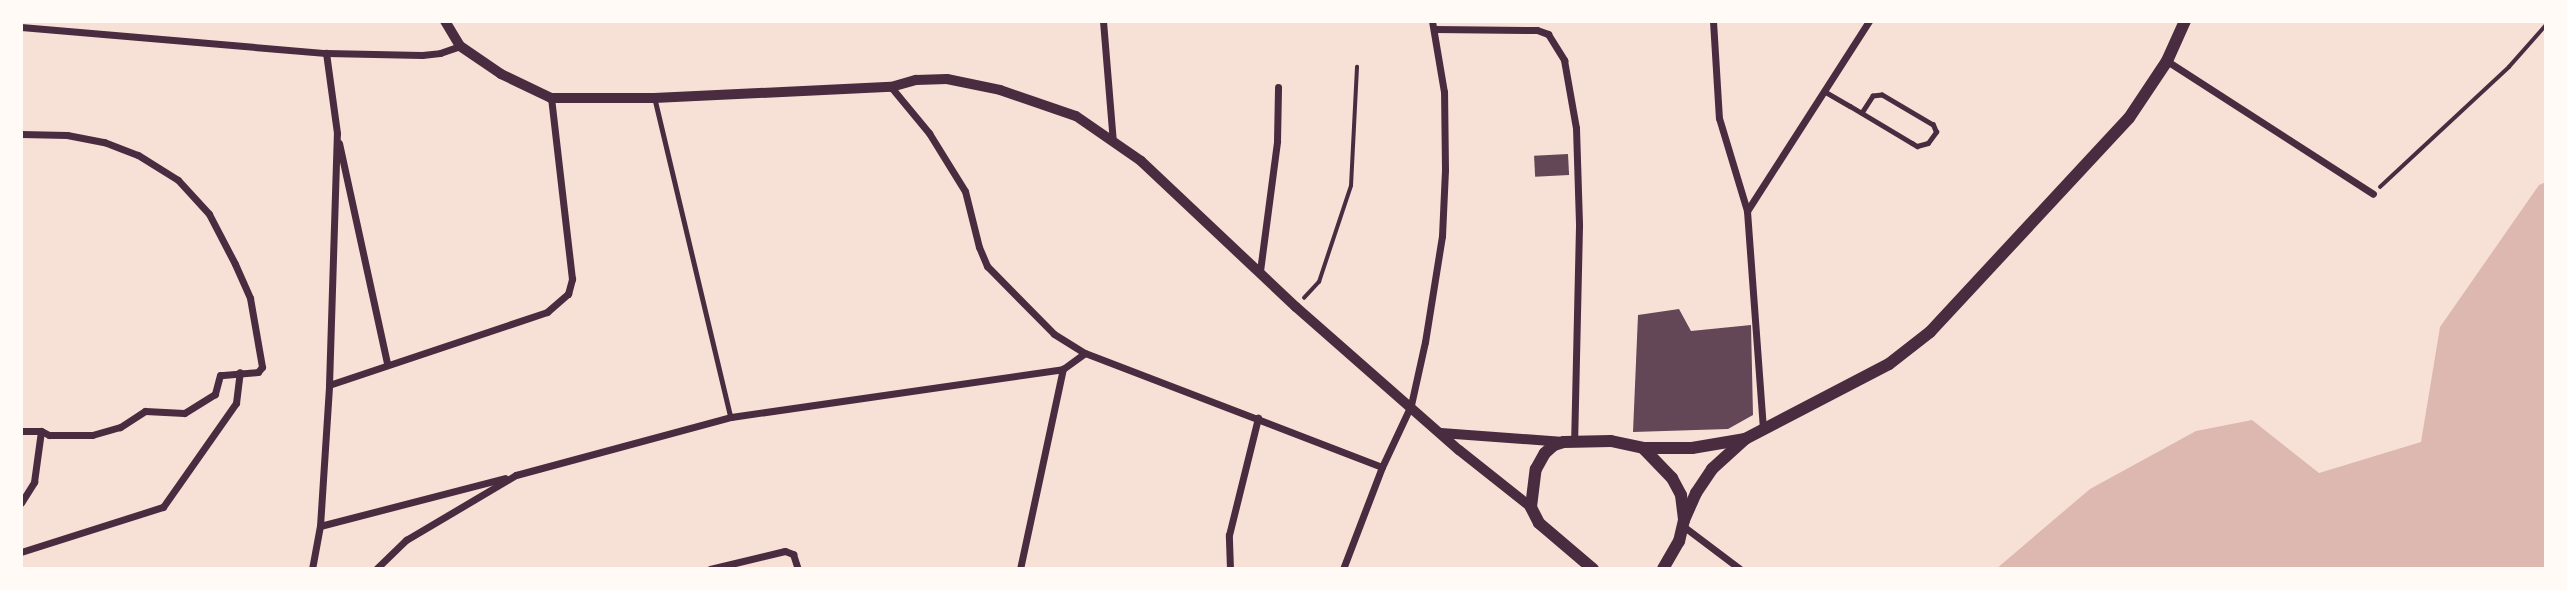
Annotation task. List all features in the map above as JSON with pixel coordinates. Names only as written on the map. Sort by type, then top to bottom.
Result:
[{"type":"main road","points":[[1663,569],[1696,493],[1713,470],[1745,439],[1889,364],[1930,332],[2129,118],[2166,61],[2185,21]]},
{"type":"main road","points":[[1593,569],[1539,523],[1531,507],[1536,469],[1545,453],[1555,444],[1569,441],[1611,441],[1643,448],[1692,448],[1745,439]]},
{"type":"main road","points":[[1643,448],[1672,478],[1681,495],[1684,523]]},
{"type":"street","points":[[445,21],[460,46],[501,74],[551,98],[654,98],[891,87],[916,80],[947,79],[1000,90],[1076,116],[1152,170],[1296,307],[1531,507]]},
{"type":"street","points":[[1103,21],[1113,142]]},
{"type":"street","points":[[1343,569],[1382,467],[1411,405],[1425,342],[1441,236],[1444,92],[1432,21]]},
{"type":"street","points":[[1713,21],[1719,118],[1747,211],[1763,429]]},
{"type":"street","points":[[1747,211],[1869,21]]},
{"type":"street","points":[[21,27],[326,53],[422,55],[440,53],[460,46]]},
{"type":"street","points":[[1435,29],[1537,30],[1548,34],[1564,60],[1576,128],[1579,226],[1569,441],[1441,433]]},
{"type":"street","points":[[326,53],[337,133],[387,364]]},
{"type":"street","points":[[2166,61],[2373,194]]},
{"type":"street","points":[[891,87],[929,132],[965,191],[979,247],[987,266],[1054,334],[1085,353],[1382,467]]},
{"type":"street","points":[[1260,271],[1277,141],[1278,88]]},
{"type":"street","points":[[329,385],[547,312],[568,294],[572,279],[551,98]]},
{"type":"street","points":[[312,569],[320,526],[329,385],[337,133]]},
{"type":"street","points":[[21,134],[67,135],[104,142],[138,155],[178,180],[209,214],[250,298],[262,367],[258,372],[220,375],[215,394],[184,413],[145,411],[120,427],[92,435],[49,435],[41,431],[21,431]]},
{"type":"street","points":[[320,526],[732,418],[1063,369],[1085,353]]},
{"type":"street","points":[[1020,569],[1063,369]]},
{"type":"street","points":[[21,552],[163,507],[236,403],[240,372]]},
{"type":"street","points":[[1230,569],[1229,535],[1258,418]]},
{"type":"street","points":[[21,503],[34,482],[41,431]]},
{"type":"street","points":[[376,569],[406,540],[516,475]]},
{"type":"street","points":[[1684,523],[1740,569]]},
{"type":"street","points":[[711,569],[785,551],[793,554],[798,569]]},
{"type":"lane","points":[[1824,91],[1917,146],[1928,143],[1936,132],[1933,125],[1882,96],[1873,96],[1862,113]]},
{"type":"lane","points":[[654,98],[732,418]]},
{"type":"path","points":[[2373,194],[2509,67],[2546,25]]},
{"type":"path","points":[[1296,307],[1319,282],[1351,186],[1357,67]]},
{"type":"shaded area","points":[[2546,182],[2546,569],[1996,569],[2090,489],[2196,431],[2252,420],[2319,473],[2421,442],[2440,327],[2539,185]]},
{"type":"building","points":[[1568,154],[1569,175],[1535,177],[1534,156]]},
{"type":"building","points":[[1679,309],[1691,331],[1751,325],[1753,415],[1728,429],[1633,432],[1638,315]]}]
